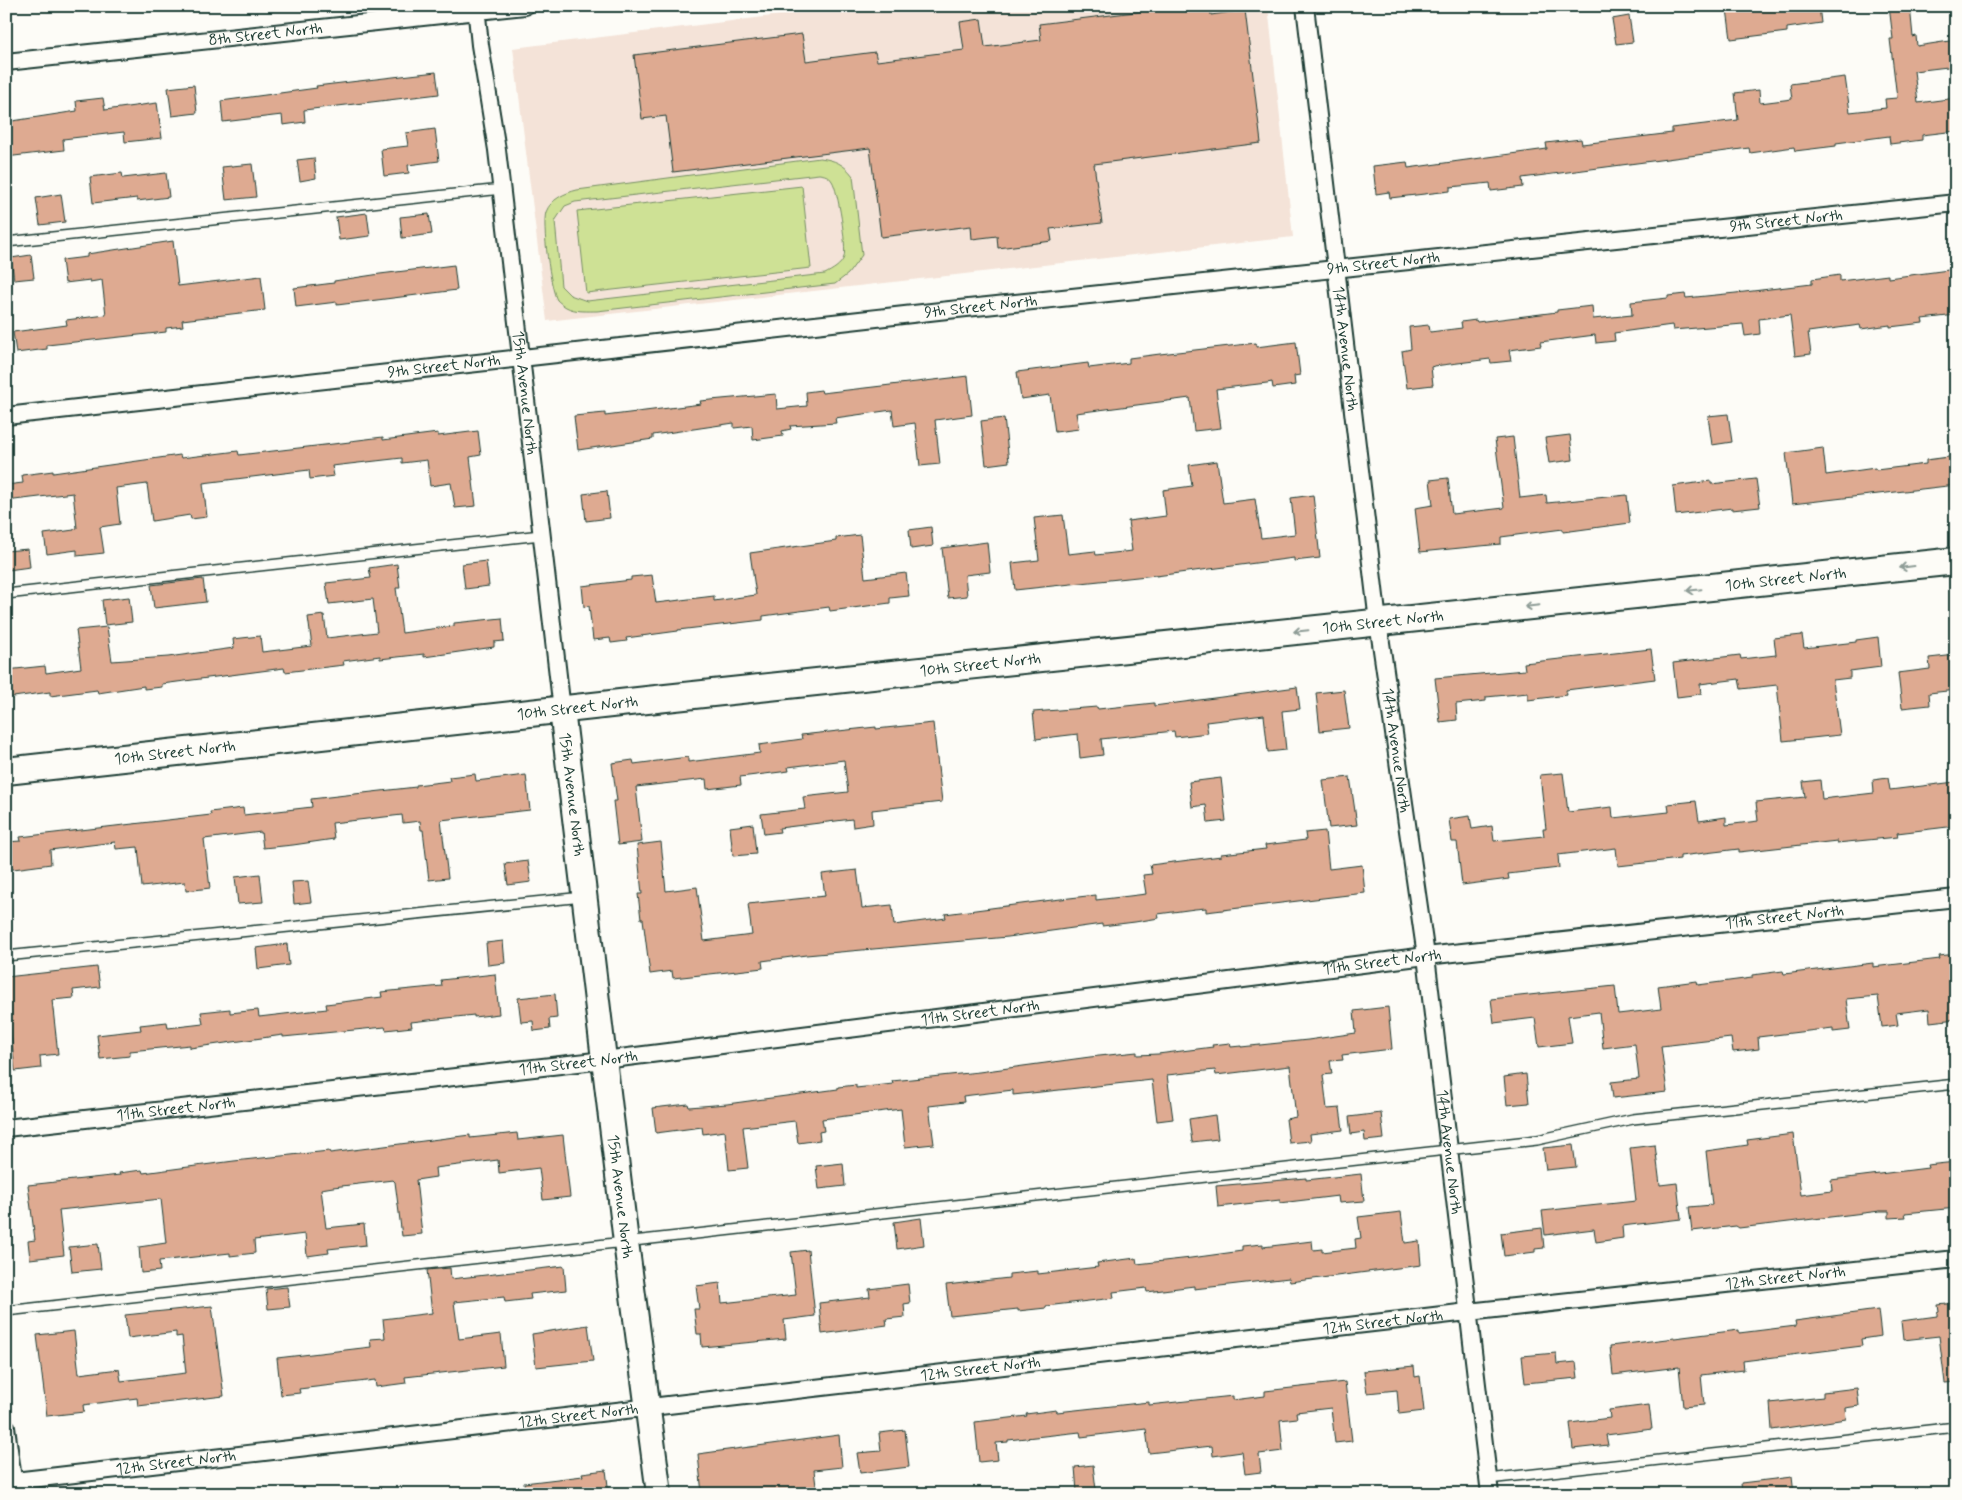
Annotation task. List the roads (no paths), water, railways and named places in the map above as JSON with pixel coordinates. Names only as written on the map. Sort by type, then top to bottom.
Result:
[{"type":"main road","name":"10th Street North","points":[[6,771],[1956,561]]},
{"type":"street","name":"8th Street North","points":[[6,62],[476,9],[525,6]]},
{"type":"street","name":"14th Avenue North","points":[[1305,6],[1378,622],[1426,956],[1489,1487]]},
{"type":"street","name":"15th Avenue North","points":[[476,9],[502,188],[584,897],[659,1494]]},
{"type":"street","name":"9th Street North","points":[[6,416],[520,356],[1337,267],[1956,203]]},
{"type":"street","name":"11th Street North","points":[[6,1128],[604,1060],[1426,956],[1956,898]]},
{"type":"street","name":"12th Street North","points":[[11,1485],[1468,1312],[1956,1259]]},
{"type":"street","points":[[6,1427],[11,1485]]},
{"type":"lane","points":[[6,242],[502,188]]},
{"type":"lane","points":[[6,594],[541,535]]},
{"type":"lane","points":[[6,956],[584,897]]},
{"type":"lane","points":[[6,1311],[1536,1140],[1633,1119],[1956,1084]]},
{"type":"lane","points":[[1489,1487],[1956,1427]]}]
